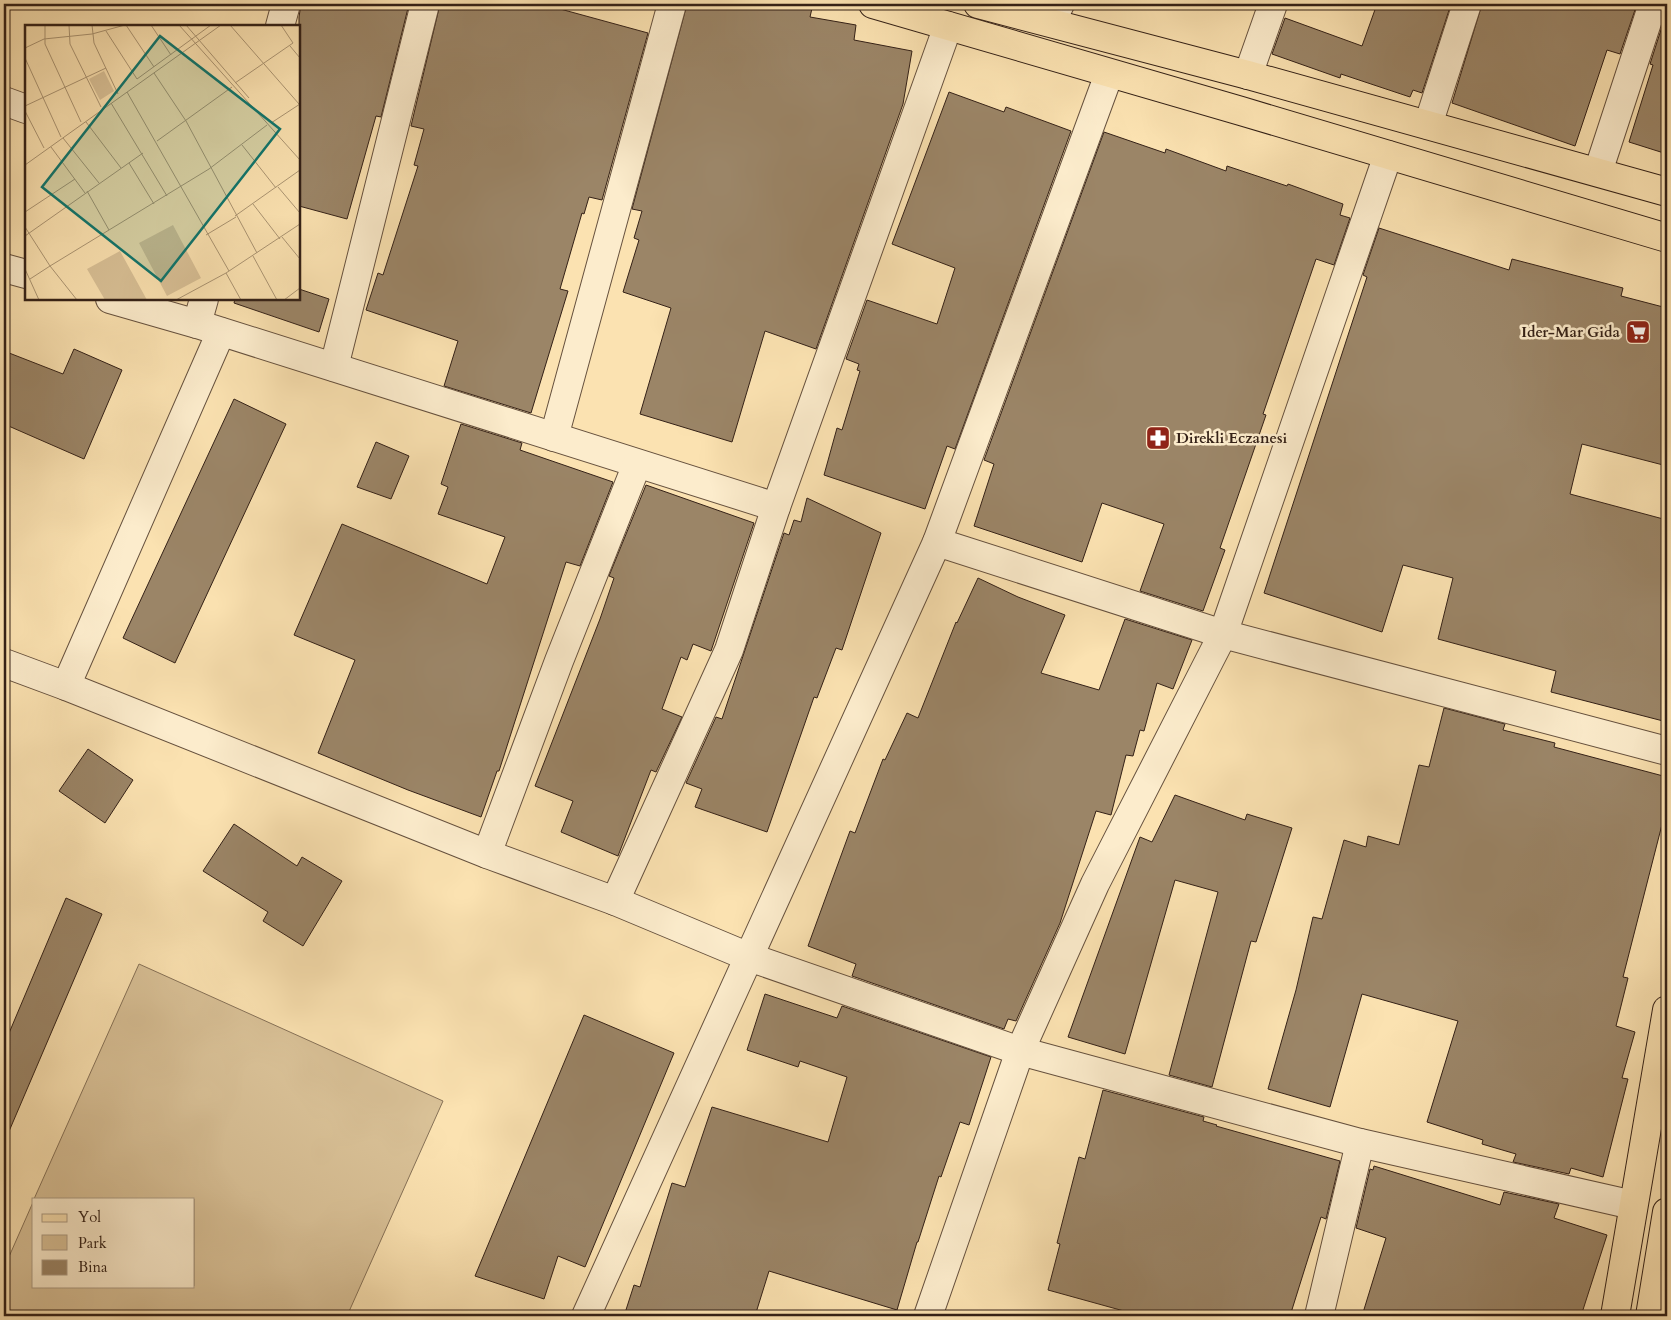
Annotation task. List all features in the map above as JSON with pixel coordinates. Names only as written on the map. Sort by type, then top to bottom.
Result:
[{"type":"main road","points":[[873,4],[1667,238]]},
{"type":"main road","points":[[978,4],[1055,13],[1248,74],[1667,192]]},
{"type":"main road","points":[[1615,1316],[1667,1010]]},
{"type":"main road","points":[[1650,1316],[1666,1221]]},
{"type":"street","points":[[280,25],[286,4]]},
{"type":"street","points":[[334,367],[425,4]]},
{"type":"street","points":[[554,437],[672,4]]},
{"type":"street","points":[[1248,74],[1274,4]]},
{"type":"street","points":[[1428,125],[1467,4]]},
{"type":"street","points":[[1598,172],[1653,4]]},
{"type":"street","points":[[615,901],[729,650],[776,507],[948,26]]},
{"type":"street","points":[[586,1316],[937,542],[1109,74]]},
{"type":"street","points":[[4,101],[25,109]]},
{"type":"street","points":[[928,1316],[1020,1051],[1095,884],[1223,634],[1388,155]]},
{"type":"street","points":[[4,268],[25,274]]},
{"type":"street","points":[[115,300],[207,318],[334,367],[776,507]]},
{"type":"street","points":[[66,686],[207,318]]},
{"type":"street","points":[[488,854],[556,670],[637,464]]},
{"type":"street","points":[[937,542],[1223,634],[1667,751]]},
{"type":"street","points":[[4,663],[488,854],[615,901],[749,956],[1020,1051],[1360,1143],[1633,1205]]},
{"type":"street","points":[[1319,1316],[1360,1143]]},
{"type":"green space","points":[[139,964],[443,1101],[347,1316],[4,1316],[4,1268],[32,1205],[32,1288],[195,1288],[195,1198],[34,1198]]},
{"type":"building","points":[[301,4],[409,4],[381,117],[376,116],[347,219],[300,206],[299,17]]},
{"type":"building","points":[[440,4],[542,4],[648,33],[602,200],[589,197],[584,214],[582,213],[560,289],[568,291],[531,413],[444,386],[458,341],[366,310],[378,273],[383,275],[418,166],[414,165],[424,129],[411,126]]},
{"type":"building","points":[[687,4],[813,4],[810,17],[856,25],[854,40],[912,51],[903,104],[816,349],[765,331],[732,442],[640,414],[671,308],[623,292],[639,240],[634,238],[642,211],[632,209]]},
{"type":"building","points":[[1377,4],[1451,4],[1422,93],[1413,90],[1410,97],[1341,74],[1340,78],[1272,54],[1285,18],[1362,46]]},
{"type":"building","points":[[1482,4],[1637,4],[1620,54],[1607,50],[1575,146],[1452,103]]},
{"type":"building","points":[[1667,11],[1667,154],[1629,142],[1653,65],[1650,64]]},
{"type":"building","points":[[949,92],[1004,112],[1006,107],[1071,131],[955,449],[947,446],[925,509],[824,475],[837,428],[842,430],[860,371],[857,370],[859,364],[846,359],[867,300],[937,324],[955,268],[892,244]]},
{"type":"building","points":[[1104,132],[1165,153],[1166,149],[1226,171],[1227,166],[1287,186],[1288,184],[1343,204],[1340,215],[1350,218],[1334,265],[1316,259],[1263,414],[1266,415],[1220,548],[1225,550],[1203,611],[1140,591],[1164,524],[1102,503],[1082,562],[974,526],[994,464],[984,460]]},
{"type":"building","points":[[1379,228],[1509,270],[1512,259],[1623,288],[1621,296],[1667,308],[1667,466],[1582,444],[1570,494],[1667,520],[1667,722],[1551,692],[1556,671],[1438,639],[1453,578],[1403,565],[1382,632],[1264,593],[1367,277],[1363,275]]},
{"type":"building","points":[[300,289],[329,299],[319,332],[234,303],[235,300],[300,300]]},
{"type":"building","points":[[74,349],[122,370],[84,459],[4,424],[4,351],[63,374]]},
{"type":"building","points":[[234,399],[286,424],[175,663],[123,638]]},
{"type":"building","points":[[461,424],[522,443],[520,450],[613,482],[580,566],[566,562],[499,771],[497,771],[481,817],[408,790],[318,753],[355,660],[294,635],[342,524],[487,584],[505,537],[438,514],[448,487],[441,484]]},
{"type":"building","points":[[376,442],[409,456],[391,499],[357,487]]},
{"type":"building","points":[[646,485],[754,523],[711,651],[693,644],[687,660],[681,657],[662,709],[682,717],[656,772],[651,770],[618,856],[561,832],[573,801],[535,786],[600,619],[614,578],[609,576]]},
{"type":"building","points":[[807,498],[881,533],[842,650],[836,648],[817,698],[814,697],[767,832],[695,807],[702,789],[686,783],[716,717],[722,719],[784,533],[789,535],[794,520],[801,522]]},
{"type":"building","points":[[978,578],[1018,597],[1065,615],[1041,673],[1099,690],[1125,619],[1192,640],[1173,689],[1157,683],[1144,731],[1140,730],[1133,756],[1126,755],[1111,815],[1096,811],[1060,923],[1016,1021],[1008,1019],[1004,1029],[852,976],[856,964],[808,946],[850,831],[855,833],[883,759],[885,760],[907,713],[918,718],[956,622]]},
{"type":"building","points":[[1444,708],[1505,724],[1503,730],[1555,743],[1554,747],[1667,777],[1667,805],[1623,977],[1628,978],[1616,1026],[1635,1032],[1622,1078],[1628,1079],[1603,1177],[1571,1168],[1569,1174],[1513,1162],[1516,1154],[1482,1144],[1483,1140],[1427,1122],[1458,1021],[1362,994],[1330,1107],[1268,1089],[1296,990],[1313,917],[1322,919],[1344,840],[1366,847],[1368,836],[1399,845],[1419,765],[1429,767]]},
{"type":"building","points":[[88,749],[133,780],[105,823],[59,791]]},
{"type":"building","points":[[1175,795],[1245,820],[1247,814],[1292,828],[1256,942],[1251,941],[1212,1087],[1169,1075],[1218,892],[1175,880],[1125,1054],[1068,1037],[1140,837],[1152,842]]},
{"type":"building","points":[[234,824],[297,866],[302,857],[342,881],[303,946],[263,921],[268,912],[203,871]]},
{"type":"building","points":[[66,898],[102,914],[4,1143],[4,1045]]},
{"type":"building","points":[[765,994],[837,1018],[842,1006],[991,1057],[969,1125],[960,1122],[941,1177],[939,1176],[897,1310],[769,1271],[755,1316],[624,1316],[634,1285],[640,1287],[672,1183],[685,1187],[712,1107],[828,1142],[847,1077],[800,1061],[798,1067],[747,1050]]},
{"type":"building","points":[[584,1015],[674,1053],[585,1267],[558,1256],[544,1299],[475,1276]]},
{"type":"building","points":[[1103,1090],[1204,1117],[1203,1121],[1216,1126],[1340,1161],[1326,1219],[1321,1217],[1290,1316],[1142,1316],[1048,1290],[1060,1244],[1057,1243],[1079,1157],[1085,1159]]},
{"type":"building","points":[[1374,1166],[1500,1205],[1504,1192],[1559,1204],[1554,1218],[1607,1235],[1581,1316],[1362,1316],[1386,1238],[1356,1228],[1370,1169],[1373,1170]]},
{"type":"place","name":"Ider-Mar Gida","points":[[1638,332]]},
{"type":"place","name":"Direkli Eczanesi","points":[[1158,438]]}]
